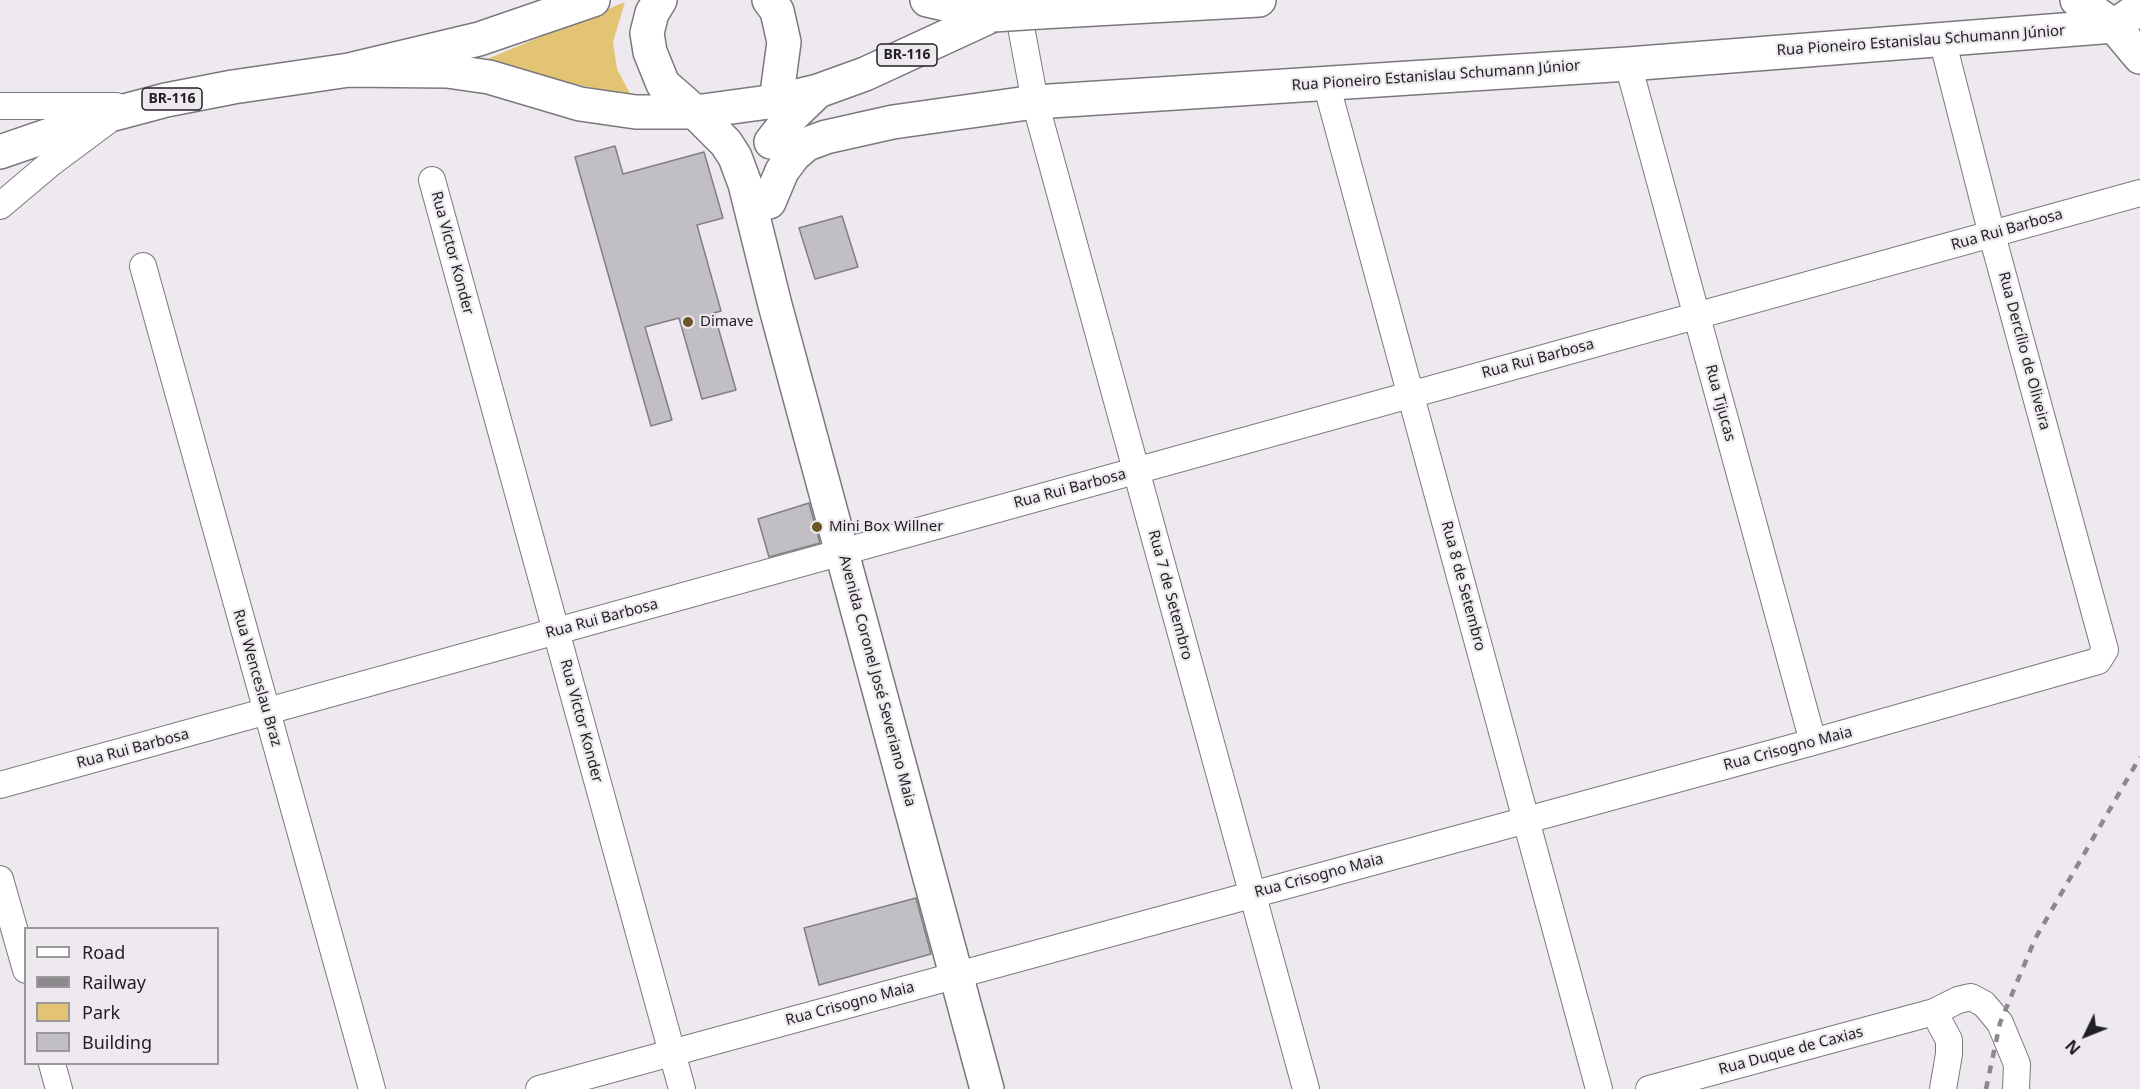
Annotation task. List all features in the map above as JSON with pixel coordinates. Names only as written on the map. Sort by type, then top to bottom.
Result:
[{"type":"main road","points":[[479,39],[550,0]]},
{"type":"main road","name":"BR-116","points":[[0,152],[57,131],[131,109],[233,87],[349,70],[479,39],[593,0]]},
{"type":"main road","name":"Avenida Coronel José Severiano Maia","points":[[660,0],[652,13],[646,33],[650,52],[663,84],[726,143],[735,157],[745,184],[775,305],[852,550]]},
{"type":"main road","name":"Avenida Coronel José Severiano Maia","points":[[769,0],[777,11],[784,42],[767,180],[769,202],[852,550],[967,972],[1010,1089]]},
{"type":"main road","name":"BR-116","points":[[927,0],[1016,9],[1259,0]]},
{"type":"main road","points":[[2076,0],[2132,19],[2140,57]]},
{"type":"main road","name":"BR-116","points":[[349,70],[447,71],[489,77],[580,104],[636,112],[695,112],[776,101],[818,91],[865,74],[1016,9]]},
{"type":"main road","name":"Rua Pioneiro Estanislau Schumann Júnior","points":[[769,202],[782,171],[794,154],[807,144],[826,137],[893,122],[1035,102],[1628,64],[1942,39],[2132,19]]},
{"type":"main road","points":[[771,142],[788,120],[818,91]]},
{"type":"main road","name":"Avenida Coronel José Severiano Maia","points":[[967,972],[987,1089]]},
{"type":"street","name":"Rua 7 de Setembro","points":[[1016,9],[1035,102],[1306,1089]]},
{"type":"street","name":"Rua Dercílio de Oliveira","points":[[1942,39],[1992,235],[2105,651],[2098,661]]},
{"type":"street","name":"Rua Tijucas","points":[[1628,64],[1813,742]]},
{"type":"street","name":"Rua 8 de Setembro","points":[[1326,83],[1599,1089]]},
{"type":"street","points":[[0,106],[131,109]]},
{"type":"street","points":[[0,206],[51,163],[131,109]]},
{"type":"street","name":"Rua Victor Konder","points":[[432,180],[682,1089]]},
{"type":"street","name":"Rua Rui Barbosa","points":[[0,785],[2140,193]]},
{"type":"street","name":"Rua Wenceslau Braz","points":[[143,266],[372,1089]]},
{"type":"street","name":"Rua Crisogno Maia","points":[[539,1089],[1813,742],[2098,661]]},
{"type":"street","points":[[0,879],[24,963]]},
{"type":"street","name":"Rua Duque de Caxias","points":[[1649,1089],[1934,1012],[1958,1000],[1971,997],[1984,1004],[2000,1023],[2016,1076]]},
{"type":"street","points":[[1934,1012],[1948,1040],[1949,1054],[1943,1089]]},
{"type":"street","points":[[52,1065],[59,1089]]},
{"type":"green space","points":[[625,2],[613,42],[617,69],[632,97],[480,62]]},
{"type":"building","points":[[615,146],[623,174],[704,152],[723,218],[697,225],[721,311],[714,313],[736,390],[702,399],[679,318],[645,327],[672,420],[651,426],[575,157]]},
{"type":"building","points":[[842,216],[858,267],[815,279],[799,228]]},
{"type":"building","points":[[809,503],[820,543],[769,557],[758,519]]},
{"type":"building","points":[[916,898],[931,954],[819,985],[804,928]]},
{"type":"railway","points":[[1986,1089],[2000,1023],[2035,939],[2140,757]]},
{"type":"place","name":"Dimave","points":[[688,322]]},
{"type":"place","name":"Mini Box Willner","points":[[817,527]]}]
